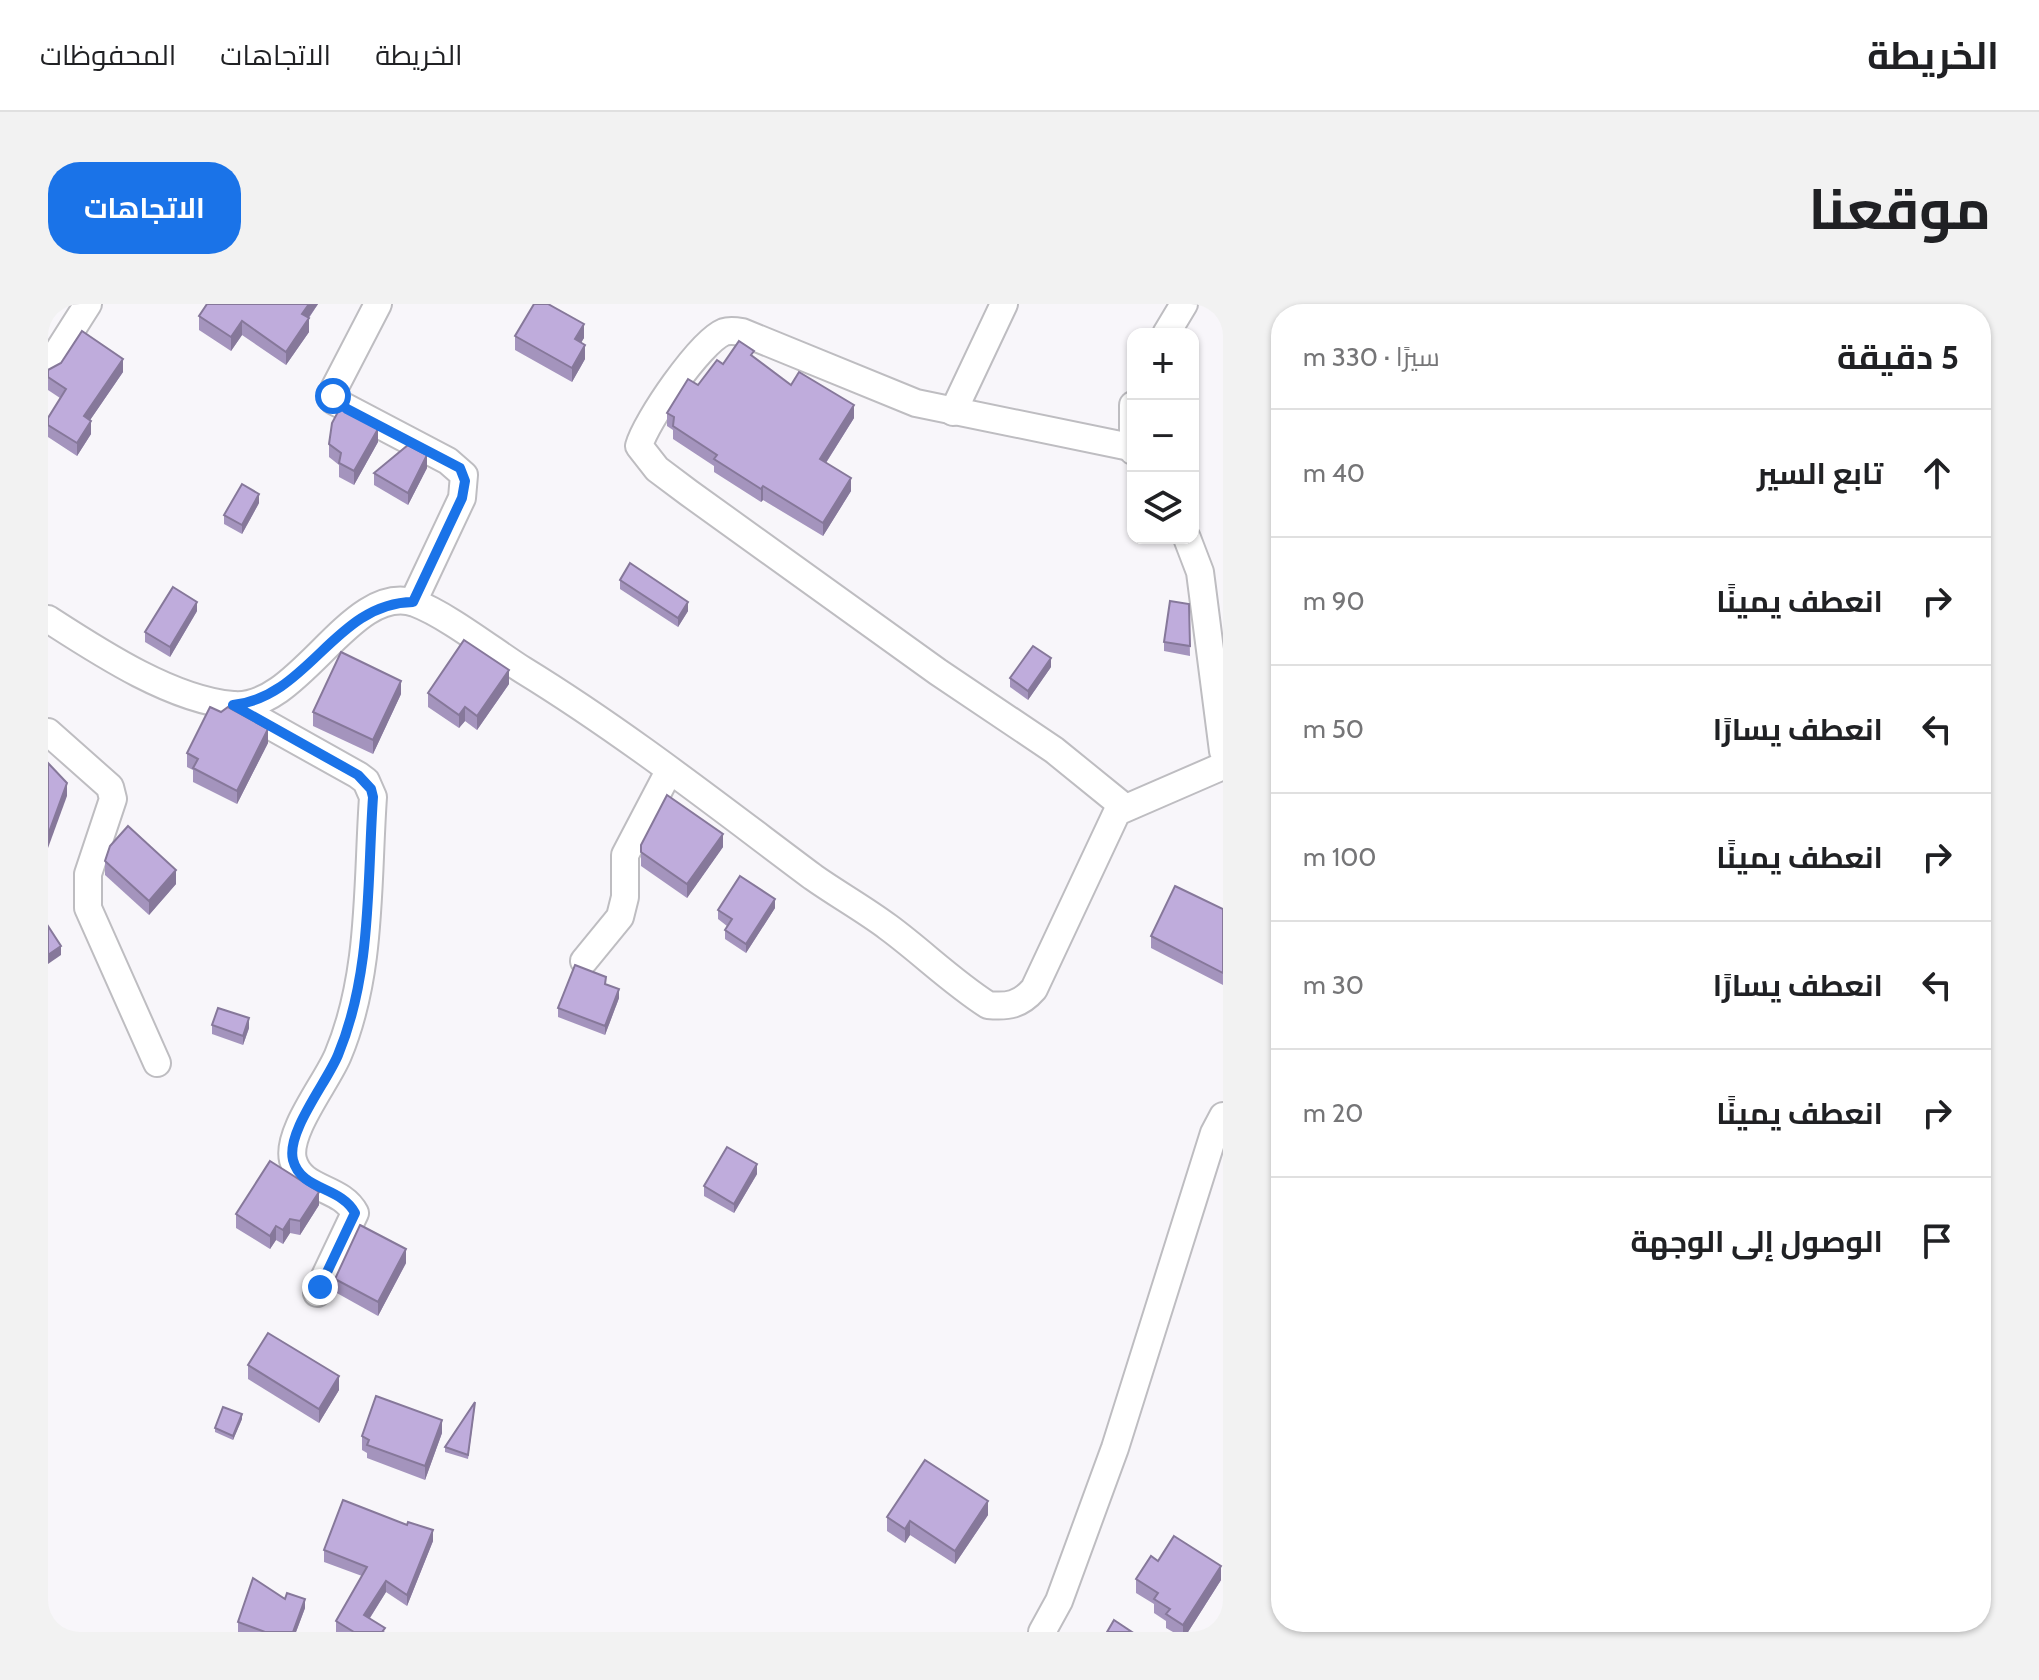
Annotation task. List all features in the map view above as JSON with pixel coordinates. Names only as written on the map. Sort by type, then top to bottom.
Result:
[{"type":"street","points":[[48,367],[88,304]]},
{"type":"street","points":[[378,304],[334,389],[334,401],[448,461],[464,475],[462,498],[413,602]]},
{"type":"street","points":[[953,412],[1004,304]]},
{"type":"street","points":[[1170,328],[1184,304]]},
{"type":"street","points":[[1123,806],[1054,750],[938,672],[689,493],[657,469],[639,446],[655,411],[693,361],[722,333],[731,331],[742,332],[877,389],[953,412],[1127,448]]},
{"type":"street","points":[[1191,544],[1211,573],[1223,751]]},
{"type":"street","points":[[233,705],[255,703],[275,693],[356,621],[377,607],[413,602],[567,697],[889,928],[973,995],[988,1005],[1005,1007],[1023,1001],[1034,989],[1110,826],[1123,806],[1223,766]]},
{"type":"street","points":[[48,619],[119,665],[199,697],[233,705],[358,775],[371,789],[366,938],[356,992],[338,1054],[293,1143],[293,1159],[303,1177],[342,1197],[355,1213],[317,1293]]},
{"type":"street","points":[[48,732],[110,787],[113,799],[88,874],[88,908],[157,1063]]},
{"type":"street","points":[[584,961],[620,917],[625,897],[625,855],[669,771]]},
{"type":"street","points":[[1042,1632],[1059,1601],[1115,1448],[1214,1133],[1223,1116]]},
{"type":"building","points":[[207,304],[309,304],[302,314],[309,318],[286,352],[242,321],[231,337],[199,316]]},
{"type":"building","points":[[534,304],[548,304],[584,324],[575,339],[585,345],[572,368],[515,336]]},
{"type":"building","points":[[82,331],[123,359],[84,416],[91,421],[77,443],[48,425],[48,418],[66,389],[48,377],[48,370],[61,363]]},
{"type":"building","points":[[739,341],[754,351],[751,355],[791,385],[799,372],[854,405],[820,459],[851,478],[823,523],[714,459],[717,455],[673,426],[674,417],[667,413],[688,379],[698,385],[717,360],[723,364]]},
{"type":"building","points":[[340,408],[378,429],[354,471],[339,463],[341,453],[329,444],[332,423]]},
{"type":"building","points":[[408,445],[427,455],[408,493],[374,473]]},
{"type":"building","points":[[242,484],[259,494],[242,525],[224,515]]},
{"type":"building","points":[[630,563],[688,602],[678,618],[620,580]]},
{"type":"building","points":[[173,587],[197,602],[170,647],[145,632]]},
{"type":"building","points":[[1170,601],[1189,604],[1190,646],[1164,642]]},
{"type":"building","points":[[464,640],[509,670],[477,716],[465,707],[459,715],[428,693]]},
{"type":"building","points":[[1033,646],[1051,658],[1028,691],[1010,678]]},
{"type":"building","points":[[341,652],[401,681],[373,740],[313,712]]},
{"type":"building","points":[[210,707],[221,712],[228,707],[268,729],[237,791],[193,768],[198,759],[187,753]]},
{"type":"building","points":[[48,763],[67,783],[48,835]]},
{"type":"building","points":[[667,795],[723,834],[687,884],[641,852],[641,845]]},
{"type":"building","points":[[128,826],[176,870],[149,901],[105,861],[110,846]]},
{"type":"building","points":[[740,876],[775,899],[746,944],[725,930],[732,919],[718,910]]},
{"type":"building","points":[[1175,886],[1223,909],[1223,973],[1151,936]]},
{"type":"building","points":[[48,926],[61,946],[48,955]]},
{"type":"building","points":[[575,965],[606,977],[605,984],[619,989],[605,1026],[558,1008]]},
{"type":"building","points":[[218,1008],[249,1018],[243,1036],[212,1025]]},
{"type":"building","points":[[727,1147],[757,1164],[734,1204],[704,1186]]},
{"type":"building","points":[[270,1161],[319,1192],[300,1221],[290,1219],[283,1230],[276,1226],[270,1236],[236,1214]]},
{"type":"building","points":[[360,1225],[406,1249],[378,1302],[335,1279]]},
{"type":"building","points":[[268,1333],[339,1376],[319,1409],[248,1365]]},
{"type":"building","points":[[376,1396],[442,1420],[425,1466],[367,1445],[369,1440],[362,1436]]},
{"type":"building","points":[[475,1402],[468,1455],[445,1447]]},
{"type":"building","points":[[223,1407],[242,1414],[233,1436],[215,1428]]},
{"type":"building","points":[[925,1460],[988,1501],[955,1551],[910,1521],[905,1529],[887,1517]]},
{"type":"building","points":[[343,1500],[407,1525],[408,1522],[433,1530],[407,1595],[386,1581],[364,1615],[385,1628],[382,1632],[354,1632],[336,1621],[367,1567],[324,1550]]},
{"type":"building","points":[[1174,1536],[1221,1566],[1183,1625],[1166,1614],[1170,1609],[1154,1599],[1158,1593],[1136,1579],[1151,1556],[1158,1561]]},
{"type":"building","points":[[253,1578],[285,1599],[287,1593],[305,1599],[293,1632],[265,1632],[238,1622]]},
{"type":"building","points":[[1114,1620],[1132,1632],[1107,1632]]},
{"type":"route","points":[[320,1287],[355,1213],[347,1200],[303,1177],[293,1159],[293,1143],[338,1054],[356,992],[366,938],[373,797],[366,781],[358,775],[233,705],[255,703],[275,693],[356,621],[377,607],[413,602],[465,490],[460,468],[339,405],[333,396]]}]
